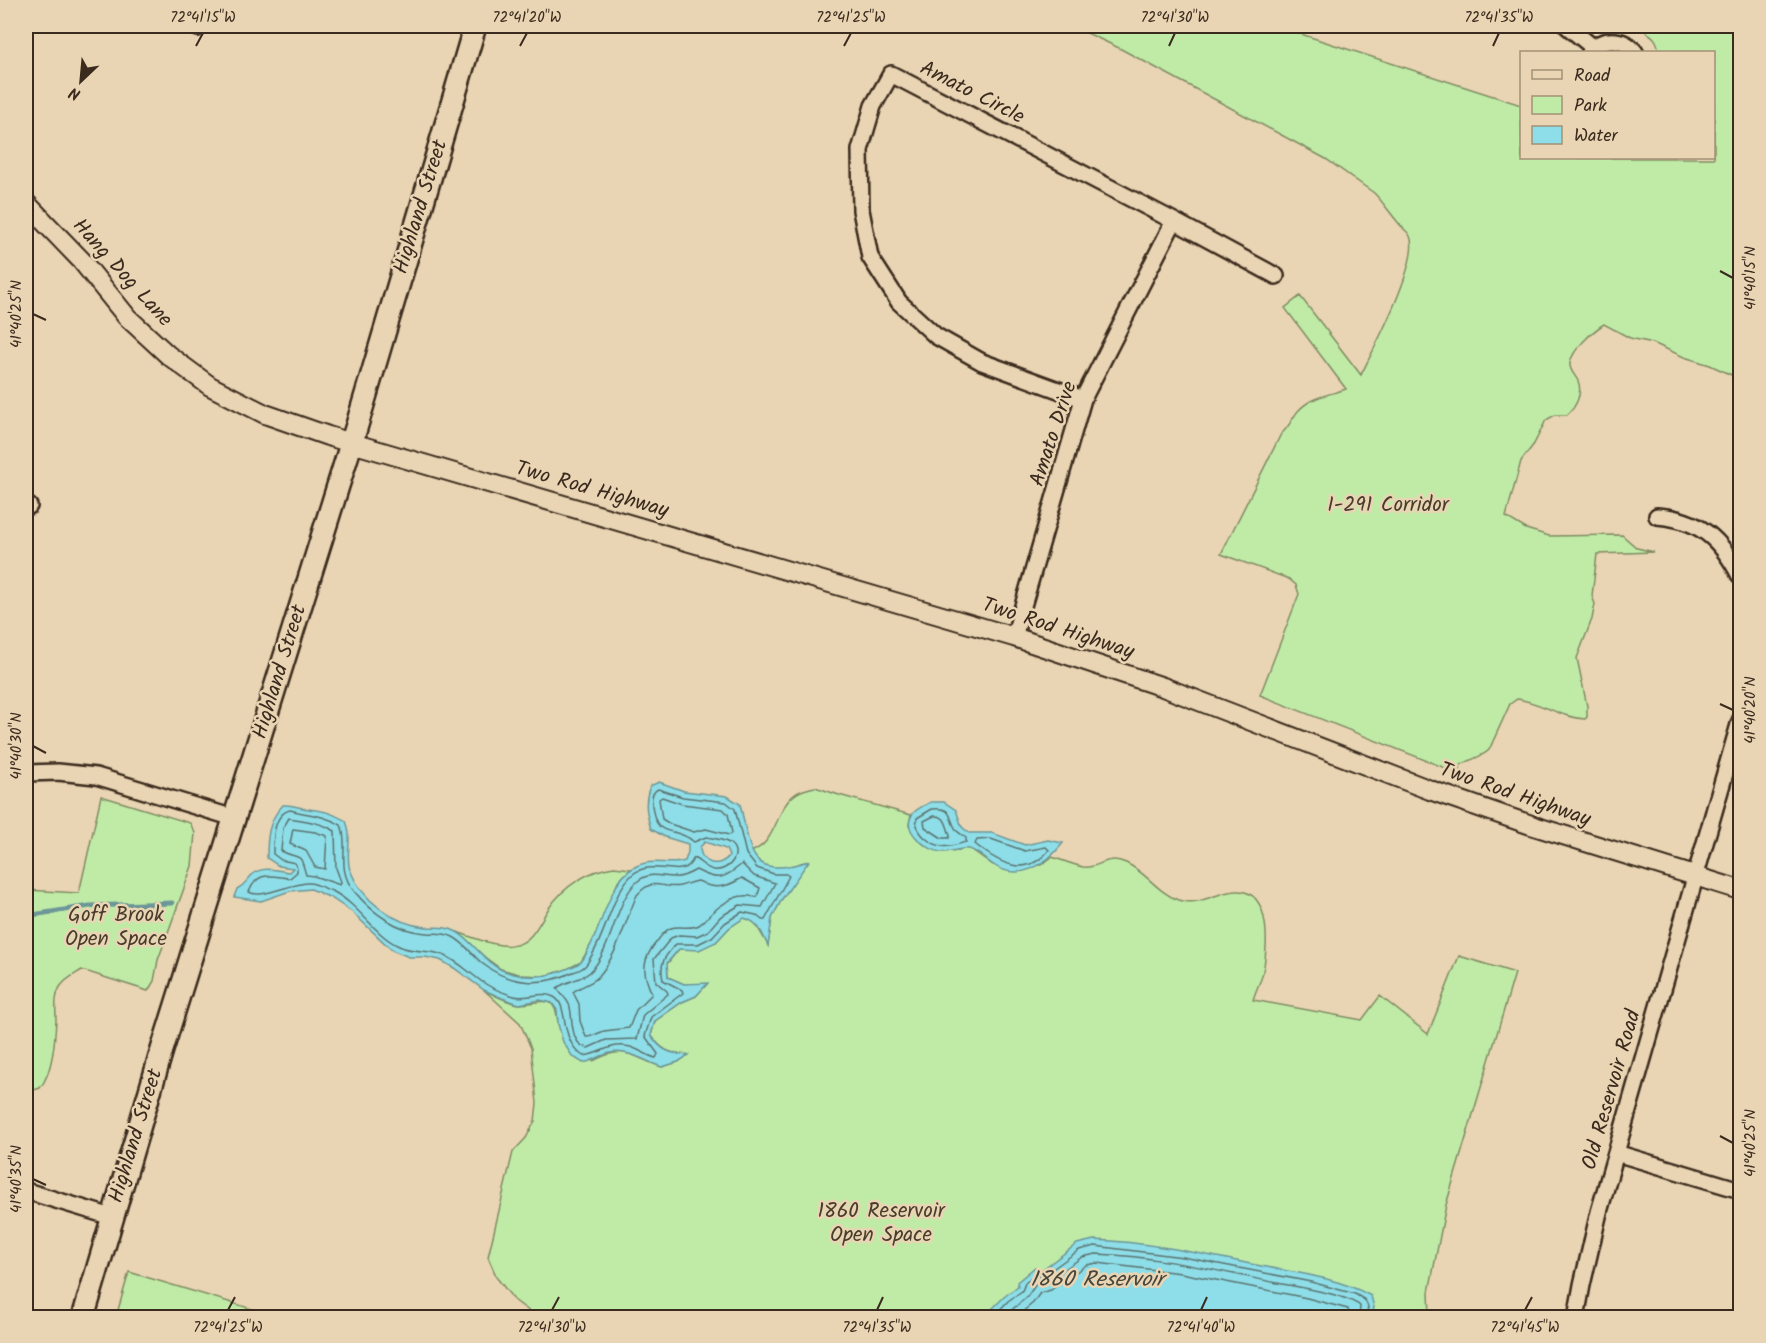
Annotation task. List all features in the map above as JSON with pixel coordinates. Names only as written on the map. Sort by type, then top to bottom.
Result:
[{"type":"main road","name":"Highland Street","points":[[83,1317],[234,818],[352,443],[475,26]]},
{"type":"street","points":[[1567,26],[1592,50],[1601,43],[1618,41],[1634,51]]},
{"type":"street","name":"Amato Circle","points":[[1083,399],[982,362],[936,336],[899,302],[870,256],[861,210],[860,150],[873,106],[891,74],[1276,276]]},
{"type":"street","name":"Hang Dog Lane","points":[[26,203],[81,260],[127,317],[168,355],[210,386],[266,414],[352,443]]},
{"type":"street","name":"Amato Drive","points":[[1014,637],[1083,399],[1174,221]]},
{"type":"street","name":"Two Rod Highway","points":[[352,443],[1014,637],[1163,687],[1430,790],[1534,826],[1740,890]]},
{"type":"street","points":[[1656,516],[1682,520],[1704,530],[1732,560],[1740,576]]},
{"type":"street","name":"Old Reservoir Road","points":[[1576,1317],[1589,1252],[1616,1153],[1740,721]]},
{"type":"street","points":[[26,773],[58,772],[96,776],[234,818]]},
{"type":"street","points":[[1616,1153],[1740,1190]]},
{"type":"street","points":[[26,1191],[112,1217]]},
{"type":"green space","name":"I-291 Corridor","points":[[1072,26],[1276,26],[1520,105],[1520,159],[1715,159],[1715,51],[1659,51],[1655,39],[1638,26],[1740,26],[1740,379],[1653,343],[1630,338],[1604,324],[1594,331],[1575,352],[1570,368],[1578,381],[1580,390],[1578,400],[1567,415],[1555,415],[1546,420],[1534,444],[1521,461],[1506,517],[1526,529],[1549,536],[1622,535],[1637,548],[1654,552],[1597,554],[1592,596],[1595,604],[1592,619],[1577,658],[1587,706],[1585,719],[1568,716],[1517,699],[1510,704],[1489,750],[1461,765],[1458,773],[1260,695],[1299,594],[1296,585],[1289,579],[1221,554],[1281,434],[1296,414],[1303,406],[1315,399],[1346,389],[1285,308],[1300,296],[1361,375],[1402,284],[1412,248],[1410,236],[1374,193],[1326,159],[1121,49]]},
{"type":"green space","name":"1860 Reservoir Open Space","points":[[815,787],[911,815],[909,825],[953,852],[965,848],[972,850],[993,865],[1041,865],[1052,857],[1089,867],[1113,860],[1126,863],[1140,871],[1164,892],[1185,902],[1236,891],[1248,893],[1257,901],[1262,912],[1266,941],[1261,979],[1253,1000],[1362,1020],[1380,996],[1428,1034],[1459,956],[1515,973],[1446,1205],[1429,1292],[1430,1318],[537,1317],[514,1300],[497,1278],[488,1257],[513,1152],[526,1138],[535,1121],[537,1103],[531,1048],[520,1023],[484,990],[516,1004],[542,1001],[551,1003],[557,1014],[558,1024],[593,1061],[613,1053],[621,1053],[662,1067],[678,1062],[688,1055],[676,1054],[658,1044],[651,1035],[655,1021],[682,1002],[696,996],[707,984],[684,984],[668,977],[667,964],[679,949],[716,942],[729,928],[744,918],[754,921],[768,945],[772,918],[808,861],[778,868],[766,866],[751,852],[767,840],[790,799],[799,792]]},
{"type":"green space","name":"Goff Brook Open Space","points":[[101,796],[190,823],[195,833],[192,866],[158,960],[154,981],[148,991],[82,970],[67,979],[60,987],[56,999],[55,1036],[51,1064],[40,1088],[34,1090],[26,1088],[26,890],[79,893]]},
{"type":"green space","points":[[614,867],[631,869],[618,882],[592,943],[581,962],[565,970],[544,976],[522,975],[501,969],[457,932],[501,945],[522,943],[532,935],[555,900],[570,886],[586,875]]},
{"type":"green space","points":[[129,1272],[279,1317],[116,1317]]},
{"type":"water","points":[[659,782],[684,791],[727,796],[740,804],[747,836],[756,858],[774,867],[809,861],[782,899],[772,918],[768,946],[757,925],[744,918],[729,928],[716,942],[699,950],[679,949],[667,963],[668,977],[684,984],[708,983],[696,996],[682,1002],[655,1021],[651,1035],[658,1045],[676,1054],[689,1055],[678,1062],[662,1067],[630,1054],[617,1052],[583,1063],[572,1056],[563,1042],[557,1010],[552,1003],[540,1000],[519,1004],[484,990],[440,960],[409,957],[392,950],[352,912],[331,898],[311,889],[290,891],[261,901],[234,897],[237,889],[259,870],[289,872],[293,868],[279,866],[267,858],[271,823],[283,805],[323,811],[346,821],[349,834],[350,870],[362,891],[380,909],[414,925],[445,928],[457,932],[502,970],[529,976],[556,973],[581,962],[618,883],[633,868],[640,864],[653,862],[685,861],[688,844],[665,837],[651,829],[646,807],[650,786]],"holes":[[[705,842],[726,849],[729,856],[725,860],[711,863],[703,857],[700,847]]]},
{"type":"water","points":[[931,802],[944,802],[956,810],[962,827],[969,833],[992,833],[1025,845],[1048,840],[1063,843],[1049,858],[1022,872],[1002,869],[969,849],[936,851],[923,844],[910,827],[913,813]]},
{"type":"water","name":"1860 Reservoir","points":[[1094,1240],[1136,1243],[1178,1250],[1332,1280],[1371,1296],[1374,1307],[1372,1317],[984,1317],[1018,1286],[1017,1282],[1035,1267],[1040,1271],[1077,1244]]},
{"type":"waterway","points":[[26,916],[90,906],[172,903]]}]
